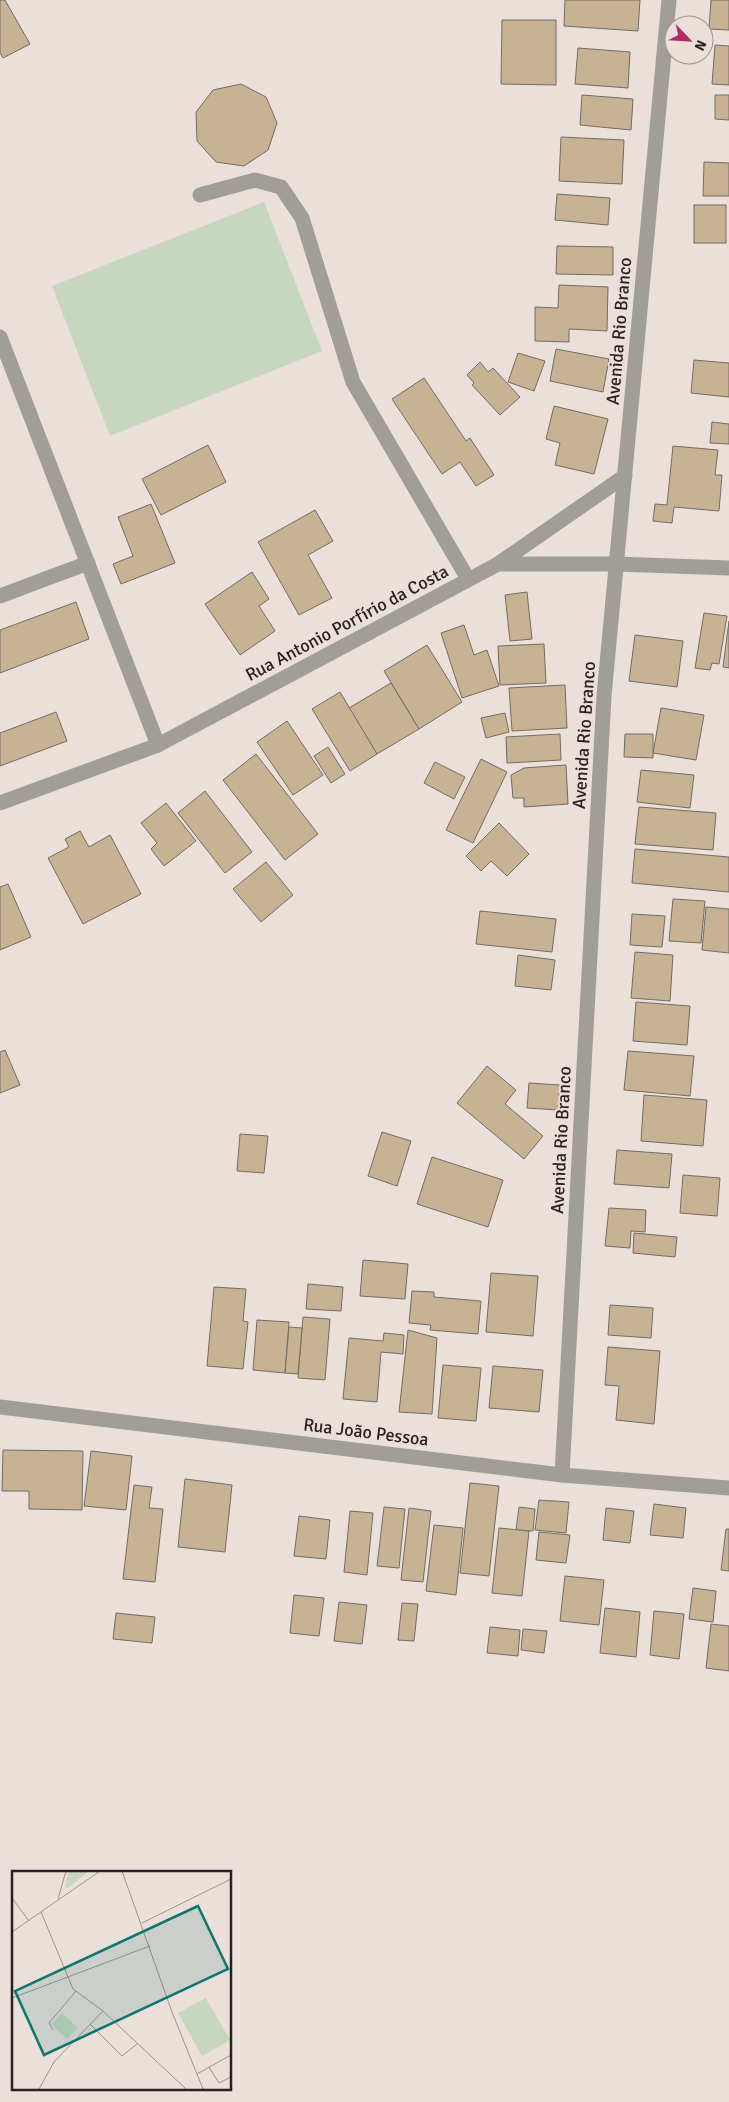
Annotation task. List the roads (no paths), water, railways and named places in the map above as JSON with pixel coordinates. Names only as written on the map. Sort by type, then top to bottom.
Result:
[{"type":"street","name":"Avenida Rio Branco","points":[[562,1475],[604,696],[670,0]]},
{"type":"street","points":[[200,195],[255,180],[281,187],[302,218],[354,382],[468,580]]},
{"type":"street","points":[[0,337],[158,745]]},
{"type":"street","points":[[498,564],[624,476]]},
{"type":"street","points":[[0,596],[88,563]]},
{"type":"street","name":"Rua Antonio Porfírio da Costa","points":[[0,803],[158,745],[498,564],[616,564],[729,568]]},
{"type":"street","name":"Rua João Pessoa","points":[[0,1407],[562,1475],[729,1488]]}]
